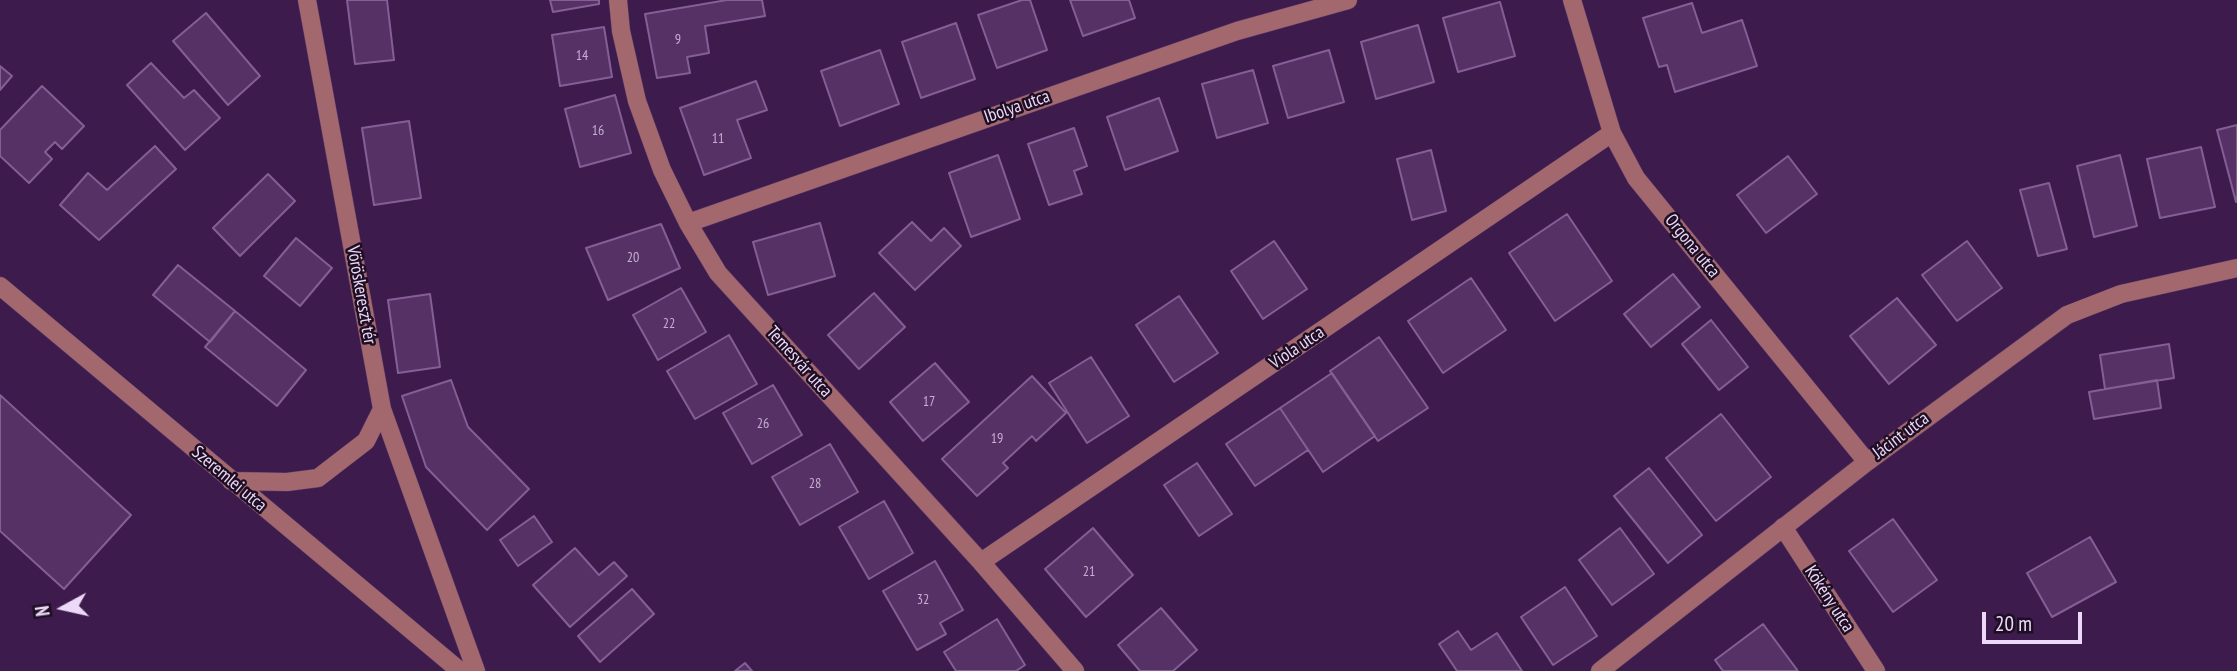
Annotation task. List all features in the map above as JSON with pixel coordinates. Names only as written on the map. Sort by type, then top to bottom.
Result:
[{"type":"street","name":"Vöröskereszt tér","points":[[307,0],[382,409],[476,671]]},
{"type":"street","name":"Temesvár utca","points":[[618,0],[621,31],[637,101],[662,170],[688,223],[718,273],[981,562],[1075,671]]},
{"type":"street","name":"Ibolya utca","points":[[688,223],[1237,32],[1348,0]]},
{"type":"street","name":"Orgona utca","points":[[1572,0],[1612,133],[1636,178],[1867,461]]},
{"type":"street","name":"Viola utca","points":[[981,562],[1612,133]]},
{"type":"street","name":"Jácint utca","points":[[1600,671],[1867,461],[2067,315],[2121,294],[2237,268]]},
{"type":"street","name":"Szeremlei utca","points":[[0,286],[460,671]]},
{"type":"street","points":[[231,481],[287,482],[318,478],[366,441],[382,409]]},
{"type":"street","name":"Kökény utca","points":[[1783,527],[1876,671]]},
{"type":"building","points":[[347,0],[387,0],[394,60],[355,64]]},
{"type":"building","points":[[550,0],[599,0],[599,4],[553,12]]},
{"type":"building","points":[[727,0],[762,0],[765,16],[705,26],[709,53],[687,57],[690,73],[657,78],[645,14]]},
{"type":"building","points":[[1022,0],[1030,0],[1047,50],[997,68],[978,15]]},
{"type":"building","points":[[1070,0],[1129,0],[1135,18],[1083,36]]},
{"type":"building","points":[[1500,2],[1515,56],[1458,72],[1443,18]]},
{"type":"building","points":[[1692,3],[1702,33],[1742,20],[1757,66],[1675,92],[1667,65],[1659,67],[1643,18]]},
{"type":"building","points":[[206,13],[260,76],[228,105],[173,41]]},
{"type":"building","points":[[956,23],[975,79],[921,98],[902,42]]},
{"type":"building","points":[[1418,25],[1434,82],[1376,99],[1361,42]]},
{"type":"building","points":[[604,27],[612,77],[560,86],[552,35]]},
{"type":"building","points":[[880,50],[899,104],[840,126],[821,71]]},
{"type":"building","points":[[1329,50],[1344,102],[1288,118],[1273,66]]},
{"type":"building","points":[[151,63],[184,98],[194,90],[220,118],[185,150],[127,85]]},
{"type":"building","points":[[0,66],[12,76],[0,90]]},
{"type":"building","points":[[1253,70],[1268,123],[1217,138],[1202,84]]},
{"type":"building","points":[[756,81],[767,110],[737,120],[751,158],[704,175],[680,108]]},
{"type":"building","points":[[42,86],[84,126],[62,149],[55,142],[45,152],[52,159],[29,183],[0,156],[0,130]]},
{"type":"building","points":[[615,95],[631,153],[580,167],[565,109]]},
{"type":"building","points":[[1159,98],[1178,151],[1125,170],[1107,117]]},
{"type":"building","points":[[409,121],[421,198],[374,205],[362,128]]},
{"type":"building","points":[[2237,125],[2237,202],[2236,202],[2217,130]]},
{"type":"building","points":[[1074,128],[1087,166],[1074,171],[1082,194],[1049,205],[1028,144]]},
{"type":"building","points":[[155,146],[176,169],[99,240],[60,205],[88,173],[107,190]]},
{"type":"building","points":[[2201,147],[2215,207],[2160,218],[2147,159]]},
{"type":"building","points":[[1431,150],[1446,211],[1412,220],[1397,159]]},
{"type":"building","points":[[998,155],[1020,219],[971,237],[949,173]]},
{"type":"building","points":[[2120,155],[2137,226],[2094,237],[2077,166]]},
{"type":"building","points":[[1788,156],[1817,194],[1766,233],[1737,195]]},
{"type":"building","points":[[268,174],[295,201],[240,256],[213,228]]},
{"type":"building","points":[[2049,183],[2067,249],[2038,256],[2020,190]]},
{"type":"building","points":[[1567,214],[1612,281],[1555,321],[1509,253]]},
{"type":"building","points":[[912,222],[931,241],[944,228],[961,246],[915,290],[879,253]]},
{"type":"building","points":[[820,223],[835,276],[768,295],[753,242]]},
{"type":"building","points":[[661,224],[680,268],[608,300],[586,248]]},
{"type":"building","points":[[296,238],[332,268],[300,306],[264,276]]},
{"type":"building","points":[[1274,241],[1307,289],[1263,319],[1231,271]]},
{"type":"building","points":[[1967,241],[2002,288],[1957,321],[1922,275]]},
{"type":"building","points":[[178,265],[235,311],[210,342],[153,295]]},
{"type":"building","points":[[1673,274],[1700,307],[1651,347],[1624,314]]},
{"type":"building","points":[[1471,278],[1506,330],[1443,373],[1408,321]]},
{"type":"building","points":[[681,288],[706,332],[658,360],[633,315]]},
{"type":"building","points":[[874,293],[905,327],[859,369],[828,335]]},
{"type":"building","points":[[430,294],[440,367],[398,373],[388,300]]},
{"type":"building","points":[[1179,296],[1218,353],[1174,382],[1136,325]]},
{"type":"building","points":[[1897,298],[1936,345],[1889,384],[1850,336]]},
{"type":"building","points":[[235,311],[306,370],[277,406],[205,347]]},
{"type":"building","points":[[1711,320],[1748,367],[1719,390],[1682,344]]},
{"type":"building","points":[[729,335],[757,384],[695,419],[667,371]]},
{"type":"building","points":[[1379,337],[1428,408],[1378,441],[1330,371]]},
{"type":"building","points":[[2169,344],[2174,378],[2105,389],[2100,355]]},
{"type":"building","points":[[1091,357],[1129,416],[1087,443],[1049,383]]},
{"type":"building","points":[[935,363],[969,402],[923,441],[890,402]]},
{"type":"building","points":[[1332,373],[1375,436],[1323,472],[1280,408]]},
{"type":"building","points":[[1032,376],[1066,413],[1036,441],[1032,436],[1003,463],[1008,468],[977,496],[942,459]]},
{"type":"building","points":[[451,380],[468,427],[529,489],[487,530],[426,467],[402,396]]},
{"type":"building","points":[[2157,380],[2161,408],[2094,419],[2089,392]]},
{"type":"building","points":[[773,385],[802,435],[752,464],[723,413]]},
{"type":"building","points":[[0,395],[131,515],[64,589],[0,531]]},
{"type":"building","points":[[1280,408],[1308,450],[1255,486],[1226,444]]},
{"type":"building","points":[[1721,414],[1771,477],[1716,521],[1666,458]]},
{"type":"building","points":[[830,444],[858,492],[800,525],[772,477]]},
{"type":"building","points":[[1197,463],[1232,514],[1199,536],[1164,485]]},
{"type":"building","points":[[1649,468],[1702,535],[1668,563],[1614,496]]},
{"type":"building","points":[[884,501],[913,553],[869,579],[839,527]]},
{"type":"building","points":[[534,516],[552,542],[518,566],[500,540]]},
{"type":"building","points":[[1893,519],[1937,580],[1893,612],[1849,551]]},
{"type":"building","points":[[1093,528],[1133,575],[1086,617],[1045,569]]},
{"type":"building","points":[[1620,528],[1654,574],[1612,605],[1579,560]]},
{"type":"building","points":[[2090,537],[2116,582],[2052,617],[2027,573]]},
{"type":"building","points":[[575,548],[599,575],[614,562],[627,576],[570,627],[533,585]]},
{"type":"building","points":[[935,561],[963,610],[940,623],[946,634],[917,650],[883,591]]},
{"type":"building","points":[[1565,587],[1597,636],[1553,665],[1521,617]]},
{"type":"building","points":[[632,589],[654,614],[600,662],[578,636]]},
{"type":"building","points":[[1161,608],[1197,650],[1173,671],[1140,671],[1118,645]]},
{"type":"building","points":[[997,619],[1025,665],[1016,671],[956,671],[944,652]]},
{"type":"building","points":[[1763,624],[1798,671],[1723,671],[1715,660]]},
{"type":"building","points":[[1458,631],[1471,650],[1497,633],[1522,671],[1457,671],[1439,644]]},
{"type":"building","points":[[745,663],[752,671],[735,671]]}]
